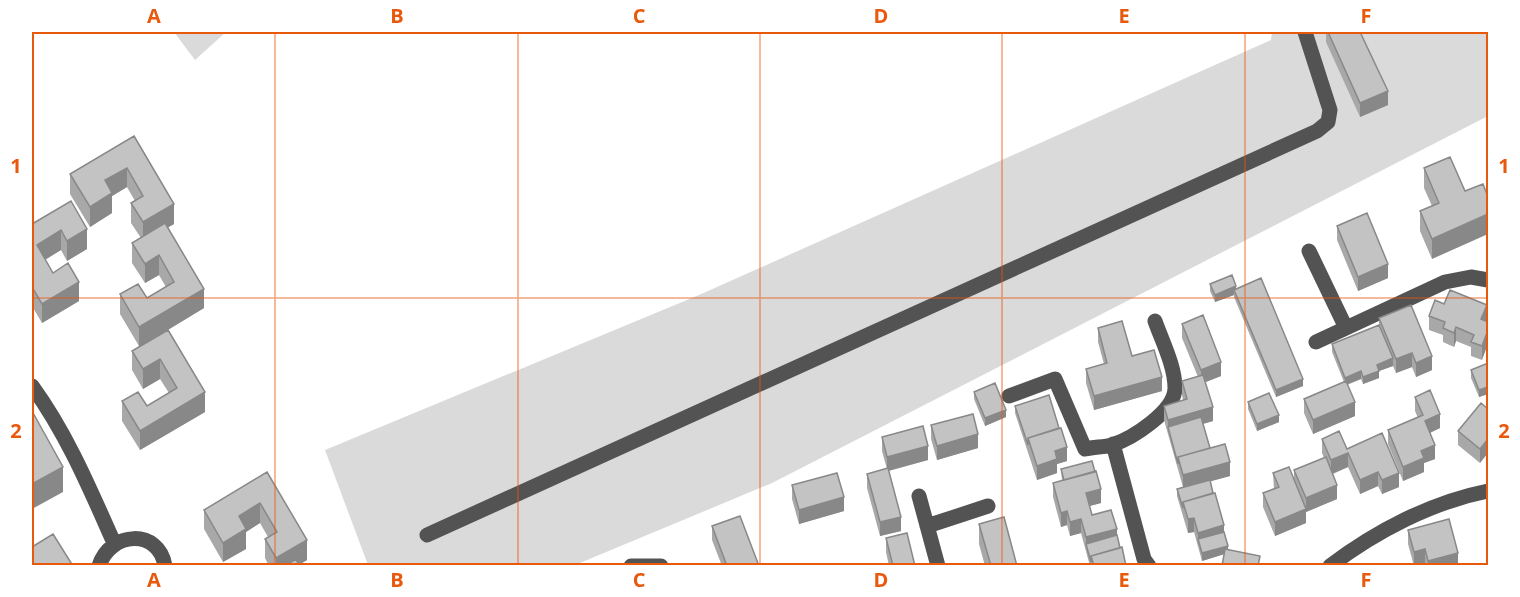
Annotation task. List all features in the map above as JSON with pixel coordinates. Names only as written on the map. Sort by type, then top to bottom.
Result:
[{"type":"street","points":[[427,535],[1317,131],[1328,122],[1330,110],[1305,32]]},
{"type":"street","points":[[1309,251],[1346,328]]},
{"type":"street","points":[[1316,342],[1444,282],[1471,277],[1488,280]]},
{"type":"street","points":[[1009,396],[1055,379],[1085,449],[1113,444],[1147,425],[1168,408],[1175,387],[1155,321]]},
{"type":"street","points":[[32,386],[51,413],[73,454],[114,543]]},
{"type":"street","points":[[1113,444],[1144,559],[1149,566]]},
{"type":"street","points":[[1330,566],[1361,543],[1405,521],[1448,501],[1488,490]]},
{"type":"street","points":[[919,496],[938,566]]},
{"type":"street","points":[[927,526],[988,506]]},
{"type":"street","points":[[99,566],[103,554],[114,543],[128,538],[143,540],[155,547],[164,559],[165,566]]},
{"type":"street","points":[[631,566],[661,566]]},
{"type":"shaded area","points":[[174,32],[226,32],[195,60]]},
{"type":"shaded area","points":[[1272,32],[1488,32],[1488,116],[772,483],[575,565],[368,565],[325,450],[699,295],[1271,40]]},
{"type":"building","points":[[1328,32],[1360,32],[1388,91],[1360,103]]},
{"type":"building","points":[[134,136],[174,204],[143,222],[131,203],[143,196],[127,168],[105,180],[112,193],[90,207],[70,174]]},
{"type":"building","points":[[1450,157],[1465,191],[1483,184],[1488,197],[1488,214],[1432,239],[1420,211],[1439,203],[1424,168]]},
{"type":"building","points":[[71,201],[87,229],[67,241],[61,230],[37,245],[53,273],[68,263],[79,282],[42,304],[32,287],[32,224]]},
{"type":"building","points":[[1367,213],[1388,264],[1358,277],[1337,226]]},
{"type":"building","points":[[165,223],[204,289],[139,327],[120,294],[138,284],[147,298],[174,282],[159,255],[145,264],[132,243]]},
{"type":"building","points":[[1232,275],[1236,286],[1215,295],[1210,284]]},
{"type":"building","points":[[1261,278],[1303,379],[1276,390],[1234,290]]},
{"type":"building","points":[[1450,290],[1487,305],[1481,319],[1488,322],[1488,330],[1482,346],[1471,342],[1474,335],[1456,327],[1454,333],[1443,328],[1445,322],[1429,316],[1435,300],[1444,304]]},
{"type":"building","points":[[1411,305],[1432,356],[1416,363],[1412,353],[1396,359],[1379,318]]},
{"type":"building","points":[[1203,315],[1221,362],[1201,370],[1182,324]]},
{"type":"building","points":[[1122,321],[1132,356],[1154,350],[1162,377],[1094,396],[1086,369],[1107,363],[1098,328]]},
{"type":"building","points":[[1379,325],[1393,358],[1377,365],[1379,371],[1363,377],[1361,371],[1345,378],[1332,344]]},
{"type":"building","points":[[168,330],[205,392],[140,431],[122,401],[138,392],[147,406],[177,388],[160,359],[143,369],[132,351]]},
{"type":"building","points":[[1488,363],[1488,387],[1479,390],[1471,370]]},
{"type":"building","points":[[1203,375],[1213,407],[1168,420],[1164,406],[1187,399],[1182,381]]},
{"type":"building","points":[[1346,381],[1355,402],[1313,420],[1304,399]]},
{"type":"building","points":[[995,383],[1006,410],[985,418],[974,392]]},
{"type":"building","points":[[1430,390],[1440,414],[1425,421],[1435,445],[1421,451],[1424,458],[1403,467],[1388,430],[1423,415],[1415,397]]},
{"type":"building","points":[[1269,393],[1279,415],[1257,424],[1248,402]]},
{"type":"building","points":[[1049,395],[1059,428],[1028,438],[1028,445],[1015,406]]},
{"type":"building","points":[[1481,403],[1488,409],[1488,439],[1480,449],[1458,431]]},
{"type":"building","points":[[32,411],[63,467],[32,484]]},
{"type":"building","points":[[973,414],[978,434],[937,446],[931,425]]},
{"type":"building","points":[[1201,417],[1210,448],[1178,457],[1178,464],[1168,427]]},
{"type":"building","points":[[923,426],[928,446],[887,457],[882,437]]},
{"type":"building","points":[[1061,428],[1067,447],[1055,451],[1057,459],[1037,466],[1028,438]]},
{"type":"building","points":[[1339,431],[1347,449],[1382,433],[1399,473],[1382,480],[1378,472],[1360,480],[1348,453],[1331,460],[1322,439]]},
{"type":"building","points":[[1225,444],[1230,462],[1183,475],[1178,457]]},
{"type":"building","points":[[1326,457],[1337,485],[1306,498],[1294,470]]},
{"type":"building","points":[[1092,461],[1095,472],[1064,480],[1061,469]]},
{"type":"building","points":[[1289,467],[1306,509],[1275,522],[1263,493],[1279,487],[1273,473]]},
{"type":"building","points":[[888,468],[901,517],[880,522],[867,474]]},
{"type":"building","points":[[1096,471],[1101,489],[1086,493],[1092,515],[1111,510],[1117,529],[1086,537],[1081,519],[1070,522],[1067,511],[1061,513],[1053,483]]},
{"type":"building","points":[[267,472],[307,540],[276,558],[265,539],[277,532],[260,503],[239,516],[246,529],[223,543],[204,510]]},
{"type":"building","points":[[837,473],[844,497],[799,510],[792,485]]},
{"type":"building","points":[[1210,480],[1213,493],[1183,502],[1183,508],[1177,489]]},
{"type":"building","points":[[1215,493],[1224,525],[1198,533],[1194,518],[1188,519],[1183,502]]},
{"type":"building","points":[[740,516],[759,566],[727,566],[712,526]]},
{"type":"building","points":[[1004,517],[1017,566],[991,566],[979,524]]},
{"type":"building","points":[[1449,519],[1458,553],[1428,561],[1425,549],[1414,552],[1408,530]]},
{"type":"building","points":[[1224,532],[1228,546],[1202,553],[1198,539]]},
{"type":"building","points":[[907,533],[915,566],[893,566],[886,538]]},
{"type":"building","points":[[53,534],[73,566],[32,566],[32,547]]},
{"type":"building","points":[[1117,535],[1120,548],[1091,556],[1091,562],[1086,544]]},
{"type":"building","points":[[1122,547],[1126,566],[1094,566],[1091,556]]},
{"type":"building","points":[[1225,549],[1260,556],[1258,566],[1222,566]]},
{"type":"building","points":[[296,559],[299,566],[285,566]]}]
